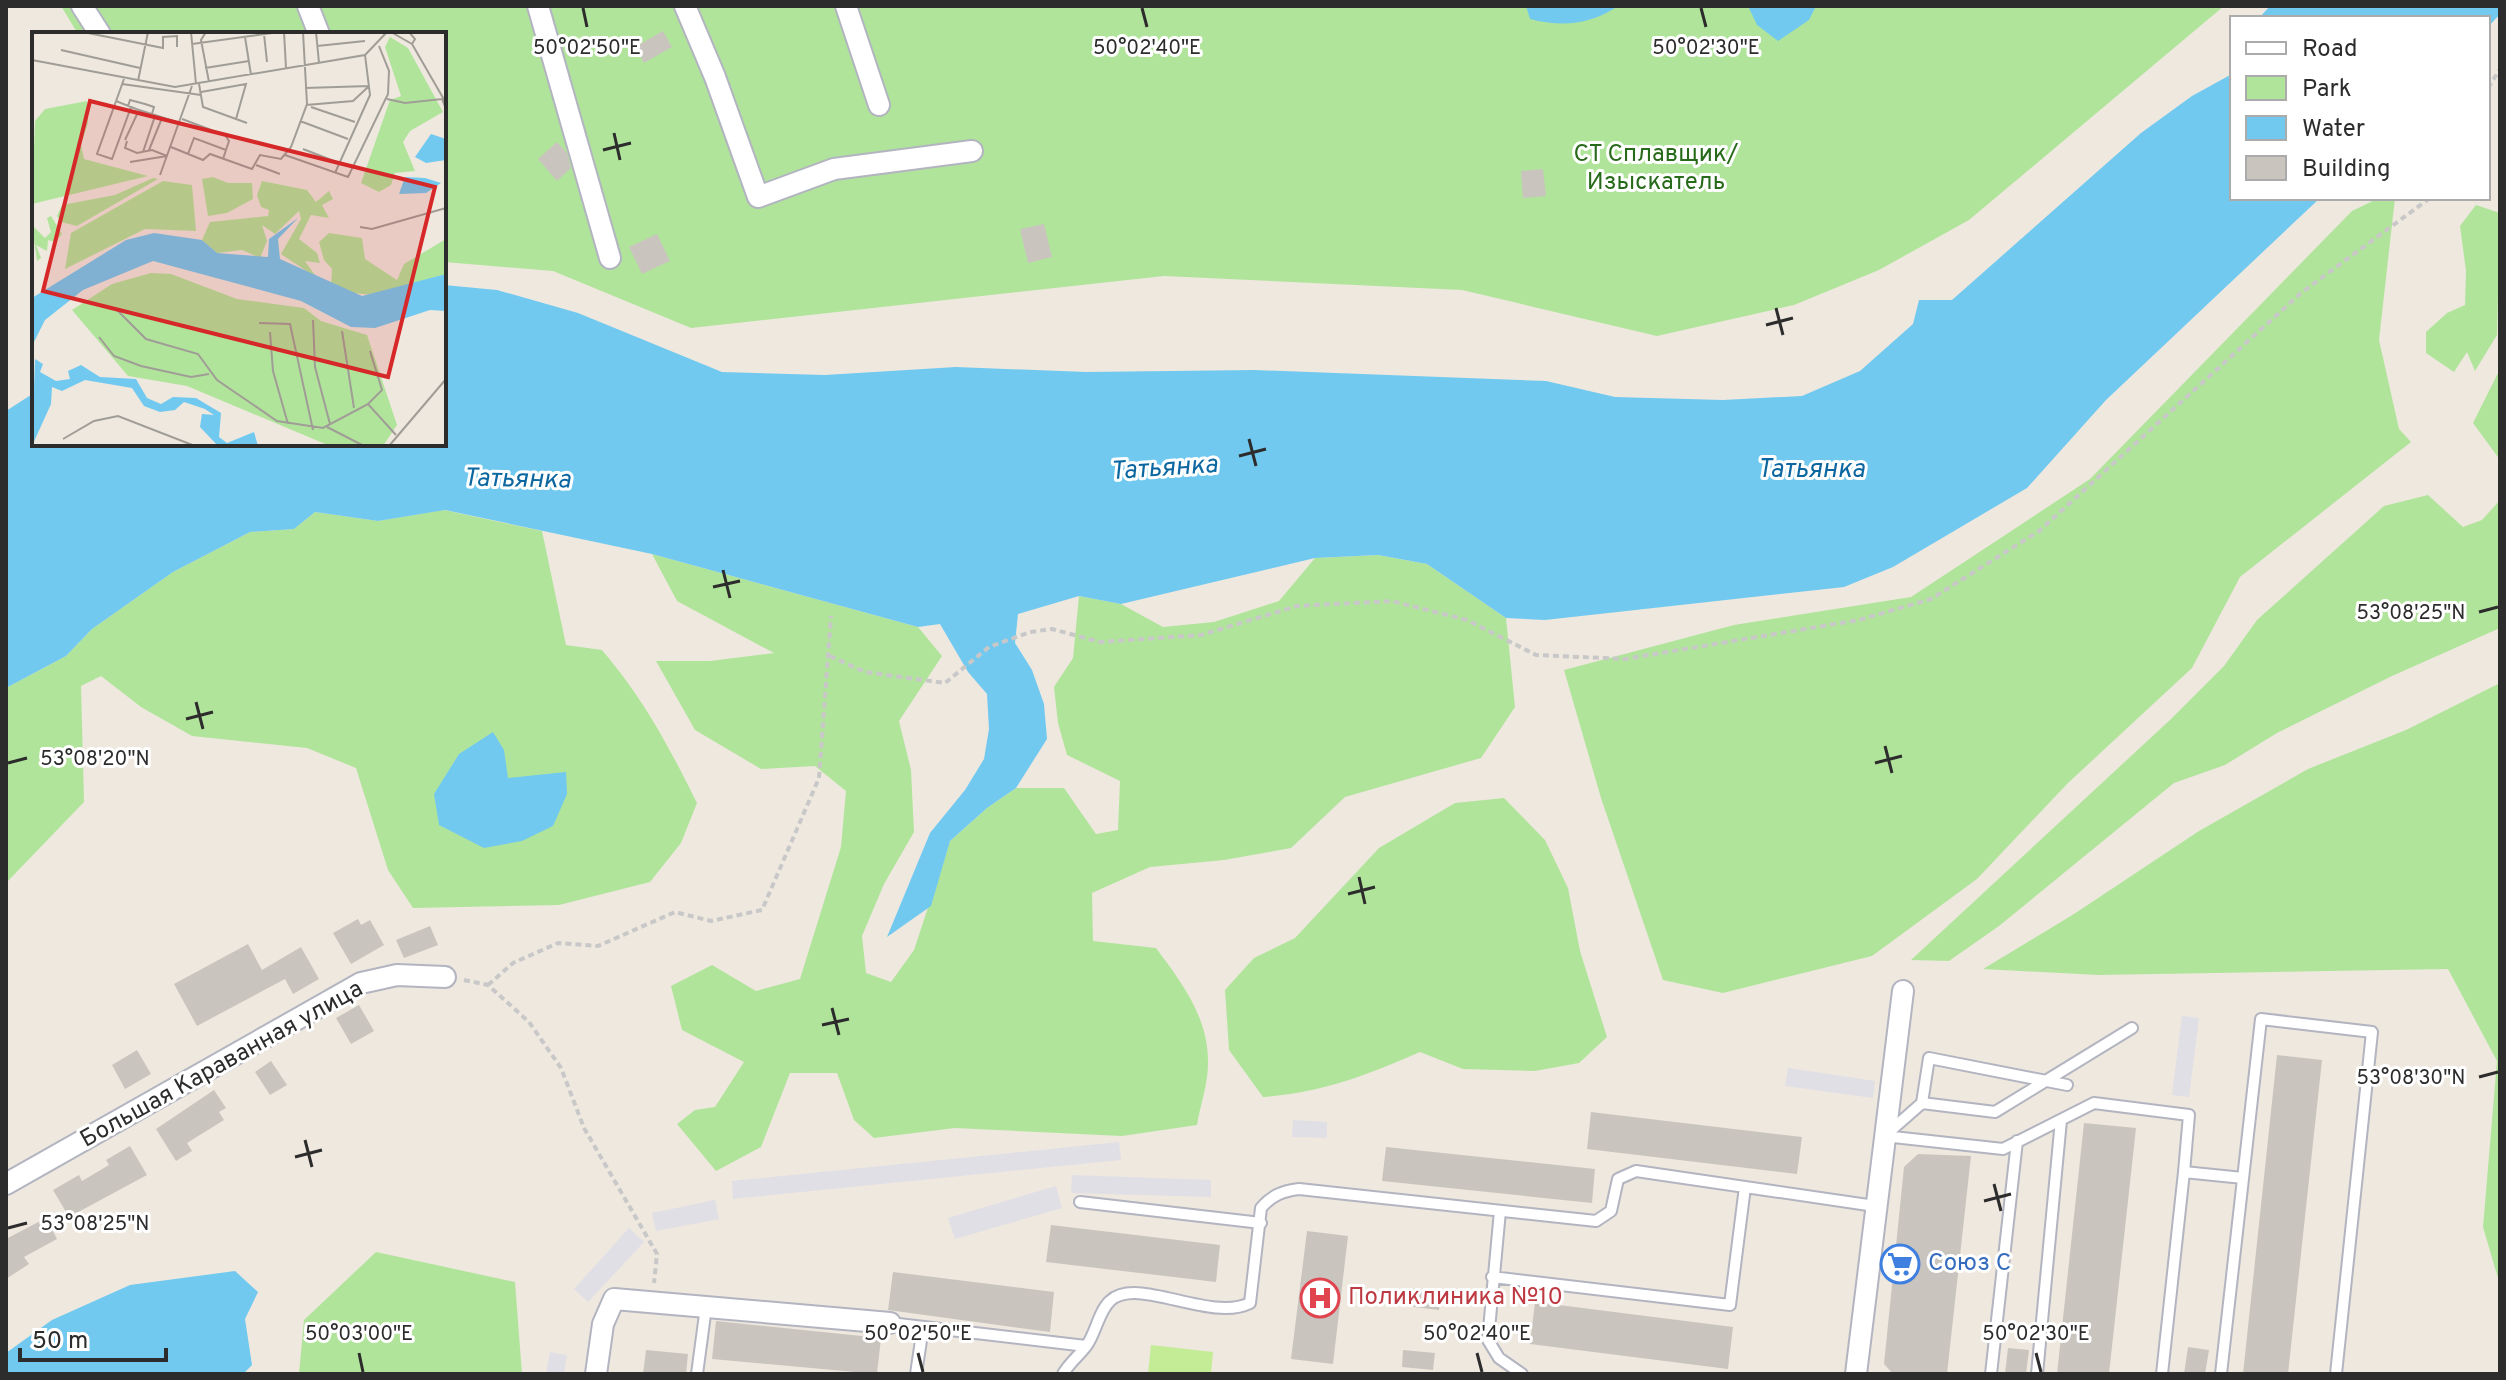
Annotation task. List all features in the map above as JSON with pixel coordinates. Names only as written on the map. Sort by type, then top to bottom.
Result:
[{"type":"street","points":[[82,6],[99,32]]},
{"type":"street","points":[[308,6],[318,32]]},
{"type":"street","points":[[538,6],[610,258]]},
{"type":"street","points":[[685,6],[715,77],[758,197],[834,169],[972,151]]},
{"type":"street","points":[[846,6],[879,105]]},
{"type":"street","name":"Большая Караванная улица","points":[[6,1184],[361,983],[397,975],[445,977]]},
{"type":"street","points":[[1856,1374],[1903,991]]},
{"type":"street","points":[[596,1374],[603,1324],[614,1299],[890,1323]]},
{"type":"lane","points":[[2221,1374],[2261,1019],[2372,1032],[2336,1374]]},
{"type":"lane","points":[[1922,1103],[1995,1112],[2132,1028]]},
{"type":"lane","points":[[1884,1136],[1922,1103],[1929,1058],[2067,1085]]},
{"type":"lane","points":[[1884,1136],[2003,1149],[2094,1103],[2189,1115],[2162,1374]]},
{"type":"lane","points":[[2037,1374],[2061,1120]]},
{"type":"lane","points":[[1991,1374],[2017,1141]]},
{"type":"lane","points":[[1063,1374],[1086,1346],[1111,1299],[1128,1291],[1212,1308],[1241,1307],[1250,1303],[1261,1208],[1269,1198],[1299,1189],[1596,1221],[1611,1211],[1618,1179],[1636,1171],[1875,1206]]},
{"type":"lane","points":[[2184,1172],[2243,1178]]},
{"type":"lane","points":[[1492,1277],[1730,1305],[1745,1187]]},
{"type":"lane","points":[[1080,1202],[1261,1223]]},
{"type":"lane","points":[[1500,1211],[1488,1340],[1499,1358],[1522,1374]]},
{"type":"lane","points":[[697,1374],[706,1307]]},
{"type":"lane","points":[[890,1323],[1086,1346]]},
{"type":"lane","points":[[916,1374],[923,1327]]},
{"type":"path","points":[[830,656],[865,672],[945,683],[989,647],[1030,632],[1052,629],[1100,642],[1201,635],[1297,606],[1392,601],[1467,620],[1536,655],[1625,659],[1859,620],[1931,599],[2039,531],[2301,293],[2427,200]]},
{"type":"path","points":[[488,985],[513,963],[558,943],[598,946],[675,912],[711,921],[762,910],[819,778],[831,616]]},
{"type":"path","points":[[445,977],[488,985],[529,1022],[561,1068],[584,1128],[657,1254],[652,1302]]},
{"type":"shaded area","points":[[2182,1016],[2199,1018],[2189,1097],[2172,1095]]},
{"type":"shaded area","points":[[1788,1068],[1875,1081],[1873,1098],[1785,1086]]},
{"type":"shaded area","points":[[1293,1120],[1327,1122],[1327,1138],[1292,1137]]},
{"type":"shaded area","points":[[1119,1142],[1121,1160],[733,1199],[732,1181]]},
{"type":"shaded area","points":[[1072,1175],[1211,1180],[1211,1197],[1071,1193]]},
{"type":"shaded area","points":[[1056,1186],[1062,1208],[955,1239],[948,1218]]},
{"type":"shaded area","points":[[715,1200],[719,1219],[656,1231],[652,1213]]},
{"type":"shaded area","points":[[629,1228],[644,1242],[588,1302],[574,1289]]},
{"type":"shaded area","points":[[550,1352],[567,1355],[564,1374],[546,1374]]},
{"type":"green space","name":"СТ Сплавщик/ Изыскатель","points":[[61,6],[2224,6],[1969,220],[1879,270],[1794,305],[1657,336],[1462,290],[1164,276],[691,328],[553,271],[446,262],[446,32],[77,32]]},
{"type":"green space","points":[[2375,200],[2395,200],[2379,340],[2399,429],[2411,442],[2240,577],[2192,668],[2068,783],[1977,879],[1872,956],[1723,993],[1663,980],[1601,798],[1564,670],[1734,625],[1911,597],[2090,479],[2352,211]]},
{"type":"green space","points":[[2476,205],[2500,213],[2497,335],[2475,371],[2467,352],[2454,372],[2426,353],[2426,332],[2447,313],[2465,305],[2466,271],[2460,226]]},
{"type":"green space","points":[[2500,369],[2500,460],[2473,423]]},
{"type":"green space","points":[[2428,495],[2463,527],[2482,520],[2500,500],[2500,628],[2392,676],[2277,733],[2225,765],[2174,783],[1999,926],[1949,961],[1911,960],[2171,719],[2224,666],[2257,620],[2384,506]]},
{"type":"green space","points":[[444,510],[542,531],[566,645],[602,650],[631,687],[666,743],[697,803],[681,843],[650,882],[559,905],[413,908],[388,870],[356,768],[307,748],[192,736],[141,707],[101,676],[81,686],[84,802],[6,883],[6,688],[66,656],[92,629],[173,572],[250,532],[294,529],[315,512],[378,521]]},
{"type":"green space","points":[[652,554],[918,627],[942,656],[899,721],[911,770],[914,832],[884,884],[862,936],[866,973],[891,982],[914,950],[950,841],[987,808],[1016,788],[1064,788],[1096,834],[1118,830],[1120,781],[1067,755],[1058,723],[1054,687],[1073,658],[1079,596],[1121,604],[1163,627],[1214,622],[1279,601],[1315,558],[1378,555],[1427,564],[1506,618],[1515,707],[1481,758],[1345,797],[1291,848],[1224,860],[1150,867],[1092,893],[1093,941],[1156,948],[1199,1016],[1208,1064],[1197,1125],[1122,1136],[955,1128],[874,1138],[854,1120],[837,1073],[790,1073],[761,1147],[716,1171],[677,1124],[695,1110],[715,1107],[744,1062],[682,1030],[671,986],[712,965],[756,991],[800,979],[841,847],[846,791],[815,766],[761,769],[695,730],[656,661],[710,661],[774,653],[677,601]]},
{"type":"green space","points":[[2500,683],[2500,1285],[2483,1227],[2497,1061],[2448,969],[2098,975],[1983,969],[2074,914],[2199,831],[2308,769],[2406,730]]},
{"type":"green space","points":[[1504,798],[1545,840],[1568,888],[1580,951],[1607,1037],[1579,1063],[1535,1071],[1463,1069],[1420,1052],[1343,1082],[1304,1092],[1263,1097],[1229,1050],[1225,990],[1254,958],[1295,938],[1379,848],[1455,803]]},
{"type":"green space","points":[[376,1252],[515,1282],[522,1374],[299,1374],[304,1320]]},
{"type":"green space","points":[[1151,1345],[1213,1352],[1211,1374],[1148,1374]]},
{"type":"water","points":[[1526,6],[1618,6],[1586,21],[1553,23],[1530,19]]},
{"type":"water","points":[[1748,6],[1816,6],[1809,20],[1778,41],[1757,25]]},
{"type":"water","points":[[2270,6],[2500,6],[2500,14],[2490,25],[2490,16],[2261,16]]},
{"type":"water","name":"Татьянка","points":[[2230,75],[2230,200],[2318,200],[2106,400],[2027,488],[1893,567],[1844,587],[1545,620],[1506,618],[1427,564],[1378,555],[1315,558],[1121,604],[1079,596],[1018,614],[1015,643],[1032,670],[1044,704],[1047,739],[1016,788],[987,808],[950,841],[931,906],[887,937],[930,833],[965,790],[984,759],[989,729],[987,694],[968,672],[940,624],[918,627],[652,554],[445,510],[378,521],[315,512],[294,529],[250,532],[173,572],[92,629],[66,656],[6,688],[6,411],[32,394],[32,446],[446,446],[446,285],[497,290],[578,313],[722,372],[825,375],[956,367],[1086,372],[1255,370],[1546,381],[1615,397],[1723,400],[1802,396],[1860,371],[1913,324],[1919,300],[1952,300],[2141,133],[2192,96]]},
{"type":"water","points":[[493,732],[504,750],[508,778],[566,772],[567,794],[553,826],[522,841],[484,848],[439,825],[434,794],[459,754]]},
{"type":"water","points":[[235,1271],[258,1292],[245,1319],[252,1365],[243,1374],[6,1374],[6,1353],[52,1320],[130,1285]]},
{"type":"building","points":[[663,31],[672,47],[644,63],[635,47]]},
{"type":"building","points":[[557,142],[567,153],[571,168],[557,181],[538,159]]},
{"type":"building","points":[[1543,169],[1546,196],[1523,198],[1521,171]]},
{"type":"building","points":[[1044,224],[1052,257],[1028,263],[1020,229]]},
{"type":"building","points":[[657,234],[670,261],[642,274],[629,247]]},
{"type":"building","points":[[358,919],[361,925],[370,920],[384,945],[351,964],[333,933]]},
{"type":"building","points":[[430,926],[438,945],[404,958],[396,940]]},
{"type":"building","points":[[248,944],[262,970],[301,947],[319,979],[293,994],[285,979],[197,1026],[174,984]]},
{"type":"building","points":[[359,1005],[374,1031],[351,1044],[336,1018]]},
{"type":"building","points":[[137,1050],[151,1074],[125,1089],[112,1065]]},
{"type":"building","points":[[2277,1055],[2322,1060],[2288,1374],[2243,1374]]},
{"type":"building","points":[[271,1061],[287,1085],[270,1095],[255,1072]]},
{"type":"building","points":[[214,1090],[226,1108],[219,1112],[224,1120],[187,1143],[192,1151],[176,1161],[156,1129]]},
{"type":"building","points":[[1591,1112],[1802,1137],[1797,1174],[1587,1149]]},
{"type":"building","points":[[2084,1123],[2136,1128],[2109,1374],[2057,1374]]},
{"type":"building","points":[[130,1146],[147,1175],[69,1217],[53,1190],[79,1175],[82,1181],[109,1165],[106,1160]]},
{"type":"building","points":[[1386,1147],[1595,1169],[1592,1203],[1382,1181]]},
{"type":"building","points":[[1918,1154],[1971,1156],[1947,1374],[1893,1374],[1884,1364],[1904,1167]]},
{"type":"building","points":[[46,1218],[57,1239],[24,1257],[29,1264],[6,1279],[6,1239]]},
{"type":"building","points":[[1051,1225],[1220,1245],[1216,1282],[1046,1262]]},
{"type":"building","name":"Поликлиника №10","points":[[1307,1231],[1348,1236],[1333,1364],[1291,1359]]},
{"type":"building","points":[[893,1272],[1054,1292],[1050,1332],[888,1310]]},
{"type":"building","points":[[1409,1288],[1441,1292],[1439,1310],[1406,1306]]},
{"type":"building","points":[[1535,1302],[1733,1327],[1728,1369],[1530,1344]]},
{"type":"building","points":[[716,1321],[881,1338],[877,1374],[712,1359]]},
{"type":"building","points":[[2188,1347],[2209,1350],[2205,1374],[2184,1374]]},
{"type":"building","points":[[2008,1348],[2029,1350],[2026,1374],[2005,1374]]},
{"type":"building","points":[[646,1350],[688,1354],[686,1374],[643,1374]]},
{"type":"building","points":[[1403,1350],[1435,1353],[1433,1370],[1402,1367]]},
{"type":"place","name":"Союз С","points":[[1900,1264]]},
{"type":"place","name":"Поликлиника №10","points":[[1320,1298]]}]
